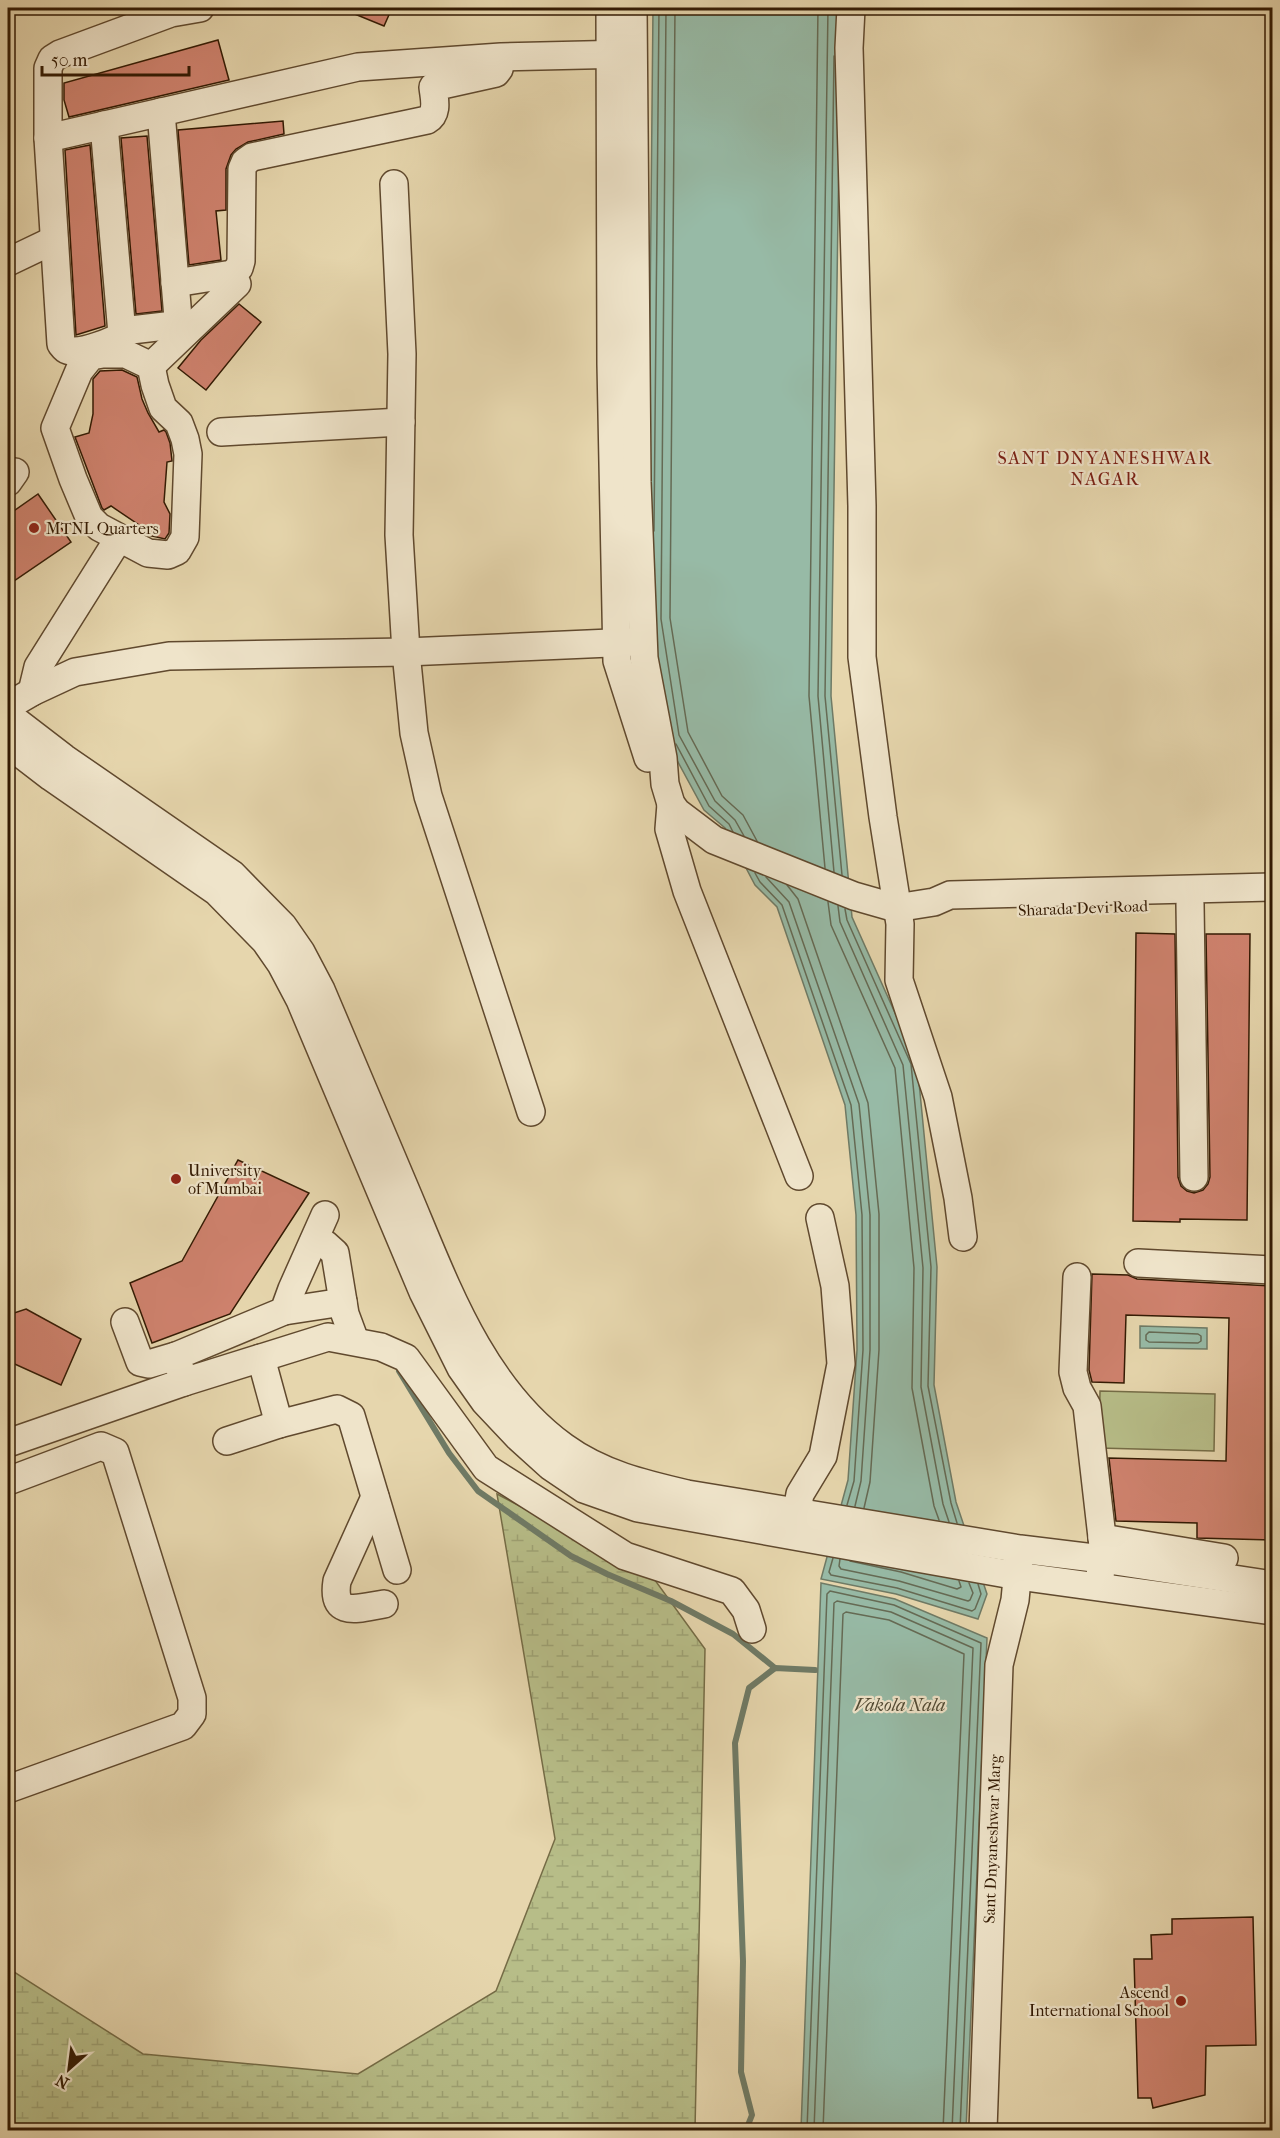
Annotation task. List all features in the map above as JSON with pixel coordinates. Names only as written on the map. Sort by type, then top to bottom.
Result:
[{"type":"street","points":[[161,112],[178,318],[174,325],[131,330],[122,333],[115,340],[74,352],[65,350],[61,344],[54,240],[48,138],[48,68],[52,59],[171,13],[200,8]]},
{"type":"street","points":[[610,8],[621,54],[630,642],[617,661],[638,689],[648,756],[677,812],[714,840],[854,896],[896,908]]},
{"type":"street","points":[[621,54],[633,8]]},
{"type":"street","points":[[851,8],[849,48],[862,506],[862,657],[901,932],[899,980],[938,1097],[958,1198],[963,1237]]},
{"type":"street","points":[[48,138],[358,67],[431,74],[501,57],[621,54]]},
{"type":"street","points":[[175,283],[232,274],[239,268],[242,261],[242,169],[245,162],[252,157],[427,120],[435,112],[431,74]]},
{"type":"street","points":[[104,125],[122,333]]},
{"type":"street","points":[[394,184],[402,354],[399,535],[406,652],[414,734],[428,796],[531,1112]]},
{"type":"street","points":[[8,262],[54,240]]},
{"type":"street","points":[[151,366],[237,284]]},
{"type":"street","points":[[126,354],[151,366],[163,408],[179,423],[188,454],[185,537],[177,551],[168,555],[148,553],[99,527],[89,517],[55,428],[79,370],[91,356],[126,354]]},
{"type":"street","points":[[221,432],[401,422]]},
{"type":"street","points":[[32,692],[38,667],[119,538]]},
{"type":"street","points":[[8,706],[75,672],[169,656],[406,652],[630,642]]},
{"type":"street","points":[[8,715],[37,752]]},
{"type":"street","points":[[8,744],[37,752],[232,874],[283,926],[301,952],[321,990],[434,1287],[461,1368],[485,1402],[550,1466],[584,1489],[639,1508],[987,1571],[1272,1611]]},
{"type":"street","points":[[668,794],[669,829],[687,891],[716,959],[799,1176]]},
{"type":"street","points":[[1152,898],[1272,887]]},
{"type":"street","name":"Sharada Devi Road","points":[[896,908],[934,902],[955,912],[1152,898],[1190,904],[1272,905]]},
{"type":"street","points":[[1190,904],[1194,1177]]},
{"type":"street","points":[[284,1311],[325,1215]]},
{"type":"street","points":[[799,1511],[800,1494],[823,1456],[841,1364],[835,1286],[820,1218]]},
{"type":"street","points":[[314,1241],[325,1244],[335,1253],[343,1302],[355,1341]]},
{"type":"street","points":[[1138,1263],[1272,1270]]},
{"type":"street","points":[[1077,1277],[1073,1372],[1077,1388],[1087,1406],[1102,1548],[1100,1587]]},
{"type":"street","points":[[434,1287],[498,1380],[534,1421],[565,1447],[599,1467],[637,1483],[687,1494],[1020,1549],[1102,1548],[1168,1559],[1224,1560],[1272,1585]]},
{"type":"street","points":[[125,1322],[140,1362],[149,1365],[284,1311],[343,1302]]},
{"type":"street","points":[[8,1443],[184,1382],[328,1337],[381,1347],[406,1358],[486,1468],[625,1556],[732,1591],[746,1610],[752,1629]]},
{"type":"street","points":[[176,1356],[184,1382]]},
{"type":"street","points":[[261,1358],[279,1424]]},
{"type":"street","points":[[227,1441],[337,1409],[351,1416],[397,1570]]},
{"type":"street","points":[[8,1481],[101,1446],[115,1452],[192,1698],[192,1714],[183,1726],[8,1789]]},
{"type":"street","points":[[375,1497],[337,1581],[335,1595],[340,1605],[350,1610],[384,1604]]},
{"type":"street","name":"Sant Dnyaneshwar Marg","points":[[983,2130],[999,1665],[1015,1600],[1020,1549]]},
{"type":"green space","points":[[1100,1391],[1215,1394],[1214,1451],[1099,1448]]},
{"type":"green space","points":[[497,1494],[652,1576],[705,1649],[695,2130],[8,2130],[8,1968],[143,2054],[358,2074],[496,1991],[555,1839]]},
{"type":"water","points":[[653,8],[841,8],[831,696],[852,917],[917,1062],[937,1267],[934,1385],[956,1502],[987,1594],[978,1619],[896,1594],[821,1579],[848,1480],[857,1350],[856,1215],[845,1105],[777,907],[755,885],[725,828],[704,810],[666,740],[647,620]]},
{"type":"water","points":[[1140,1326],[1207,1328],[1207,1349],[1140,1348]]},
{"type":"water","name":"Vakola Nala","points":[[821,1583],[895,1599],[987,1638],[966,2130],[801,2130]]},
{"type":"building","points":[[340,8],[392,8],[384,26]]},
{"type":"building","points":[[218,40],[229,80],[69,117],[64,100],[64,83]]},
{"type":"building","points":[[283,121],[284,134],[248,142],[231,155],[226,169],[226,210],[216,211],[221,260],[189,265],[178,130]]},
{"type":"building","points":[[147,136],[162,311],[136,314],[121,138]]},
{"type":"building","points":[[90,145],[105,326],[76,335],[65,150]]},
{"type":"building","points":[[239,304],[261,322],[206,390],[178,368],[201,340]]},
{"type":"building","points":[[122,370],[137,377],[148,413],[159,432],[164,430],[166,432],[170,443],[172,461],[167,462],[164,502],[170,514],[169,533],[165,539],[148,535],[145,529],[111,506],[104,510],[102,508],[75,437],[89,433],[93,414],[93,379],[100,371]]},
{"type":"building","name":"MTNL Quarters","points":[[38,494],[71,542],[8,585],[8,515]]},
{"type":"building","points":[[1136,933],[1175,934],[1178,1177],[1181,1186],[1194,1193],[1203,1190],[1210,1177],[1206,934],[1250,934],[1247,1220],[1133,1221]]},
{"type":"building","points":[[238,1160],[309,1193],[230,1314],[152,1343],[130,1283],[182,1261]]},
{"type":"building","points":[[1092,1274],[1128,1275],[1137,1279],[1272,1286],[1272,1540],[1197,1538],[1197,1523],[1116,1521],[1109,1458],[1226,1461],[1229,1318],[1126,1315],[1124,1383],[1092,1382],[1089,1370]]},
{"type":"building","points":[[26,1309],[81,1339],[61,1385],[8,1361],[8,1315]]},
{"type":"building","points":[[1253,1917],[1256,2045],[1206,2046],[1205,2095],[1153,2108],[1151,2098],[1138,2098],[1134,1959],[1152,1959],[1151,1935],[1172,1934],[1172,1919]]},
{"type":"waterway","points":[[399,1371],[449,1453],[478,1491],[571,1556],[671,1601],[733,1634],[775,1668]]},
{"type":"waterway","points":[[746,2130],[752,2115],[741,2072],[743,1961],[735,1743],[749,1688],[775,1668],[815,1670]]},
{"type":"place","name":"MTNL Quarters","points":[[34,528]]},
{"type":"place","name":"University of Mumbai","points":[[176,1179]]},
{"type":"place","name":"Ascend International School","points":[[1181,2001]]},
{"type":"district","name":"SANT DNYANESHWAR NAGAR","points":[[1105,468]]}]
